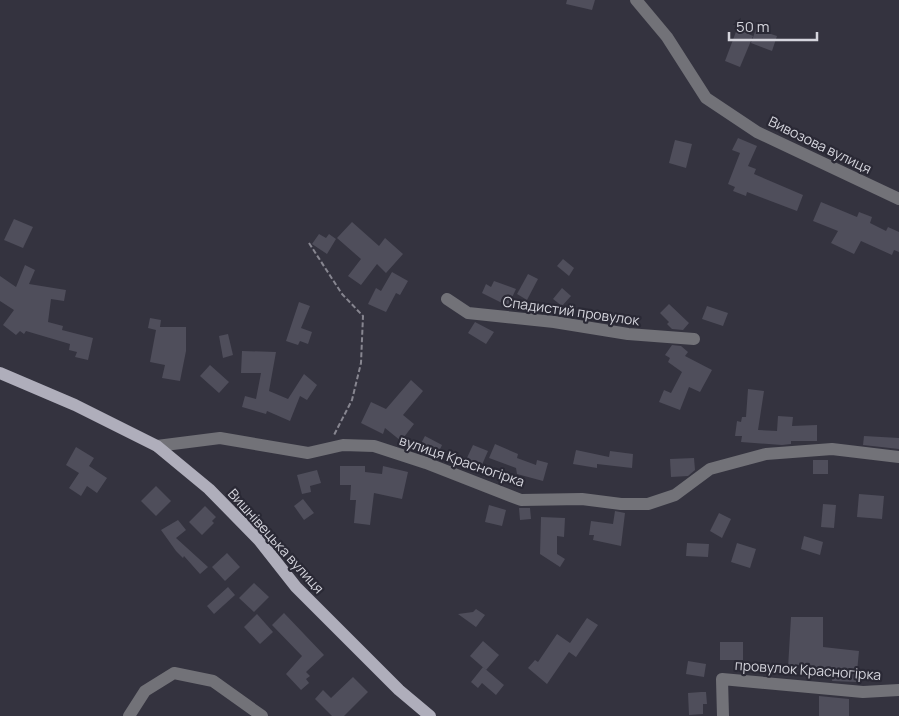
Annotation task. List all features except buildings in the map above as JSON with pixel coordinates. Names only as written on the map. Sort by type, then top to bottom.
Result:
[{"type":"main road","name":"Вишнівецька вулиця","points":[[0,373],[75,405],[157,446],[209,489],[259,540],[296,587],[399,690],[430,716]]},
{"type":"street","name":"Вивозова вулиця","points":[[636,0],[667,37],[706,98],[757,132],[899,199]]},
{"type":"street","name":"Спадистий провулок","points":[[447,299],[468,313],[554,322],[628,334],[694,340]]},
{"type":"street","name":"вулиця Красногірка","points":[[157,446],[220,438],[308,453],[342,445],[374,446],[426,463],[521,500],[582,499],[621,504],[648,504],[675,495],[710,469],[766,454],[832,449],[899,458]]},
{"type":"street","points":[[128,716],[145,691],[174,673],[213,681],[262,716]]},
{"type":"street","name":"провулок Красногірка","points":[[722,716],[722,679],[864,692],[899,690]]},
{"type":"path","points":[[309,242],[342,294],[363,316],[361,363],[352,400],[328,449]]}]
